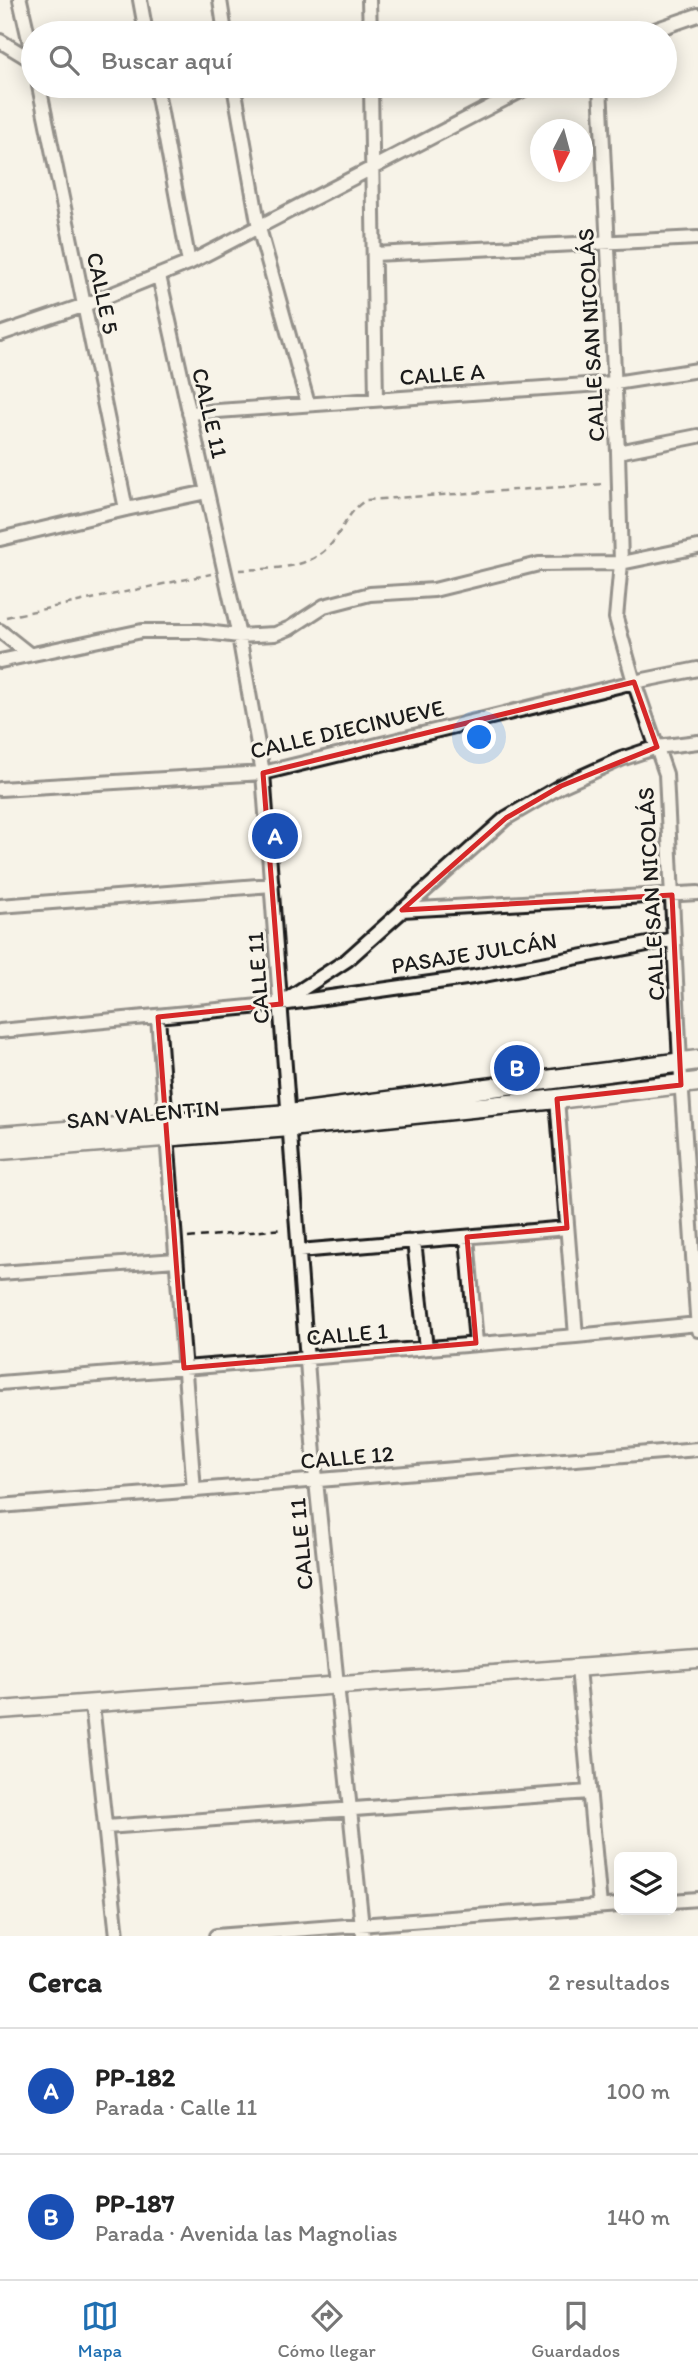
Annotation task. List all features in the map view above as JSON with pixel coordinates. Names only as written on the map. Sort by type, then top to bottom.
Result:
[{"type":"main road","points":[[289,1120],[689,1062]]},
{"type":"main road","points":[[289,1120],[557,1099],[690,1084]]},
{"type":"main road","name":"SAN VALENTIN","points":[[0,1150],[166,1130],[289,1120]]},
{"type":"main road","name":"SAN VALENTIN","points":[[0,1136],[166,1130]]},
{"type":"street","points":[[20,0],[25,21]]},
{"type":"street","points":[[140,0],[144,21]]},
{"type":"street","points":[[220,0],[223,21]]},
{"type":"street","points":[[369,0],[370,21]]},
{"type":"street","points":[[677,22],[698,15]]},
{"type":"street","points":[[0,41],[21,52]]},
{"type":"street","name":"CALLE 5","points":[[42,98],[126,509]]},
{"type":"street","points":[[158,98],[190,263]]},
{"type":"street","points":[[236,98],[260,228],[308,404]]},
{"type":"street","points":[[371,98],[376,400]]},
{"type":"street","points":[[0,334],[85,305],[190,263],[507,98]]},
{"type":"street","name":"CALLE SAN NICOLÁS","points":[[601,98],[619,483],[621,563],[616,618],[634,682],[666,774],[674,939],[689,1062],[698,1330]]},
{"type":"street","points":[[374,254],[698,238]]},
{"type":"street","name":"CALLE 11","points":[[159,276],[239,636],[263,773],[316,1481],[363,1930]]},
{"type":"street","name":"CALLE A","points":[[189,413],[615,383],[698,370]]},
{"type":"street","points":[[618,452],[698,436]]},
{"type":"street","points":[[0,539],[206,492]]},
{"type":"street","points":[[0,661],[142,631],[198,631],[239,636],[275,634],[290,628],[324,606],[370,594],[434,590],[539,564],[621,563],[698,547]]},
{"type":"street","points":[[0,631],[29,654]]},
{"type":"street","name":"CALLE DIECINUEVE","points":[[0,789],[263,773],[634,682],[698,669]]},
{"type":"street","points":[[281,1003],[346,960],[506,818],[561,786],[621,759],[657,747],[698,742]]},
{"type":"street","points":[[0,906],[272,886]]},
{"type":"street","points":[[402,910],[698,893]]},
{"type":"street","name":"PASAJE JULCÁN","points":[[0,1031],[281,1003],[473,977],[674,939]]},
{"type":"street","points":[[158,1017],[194,1491]]},
{"type":"street","points":[[557,1099],[576,1336]]},
{"type":"street","points":[[299,1251],[567,1228]]},
{"type":"street","points":[[467,1237],[476,1343]]},
{"type":"street","points":[[414,1241],[426,1348]]},
{"type":"street","points":[[0,1273],[176,1260]]},
{"type":"street","name":"CALLE 1","points":[[0,1383],[698,1324]]},
{"type":"street","name":"CALLE 12","points":[[0,1506],[698,1449]]},
{"type":"street","points":[[0,1710],[698,1659]]},
{"type":"street","points":[[578,1668],[600,1906]]},
{"type":"street","points":[[92,1704],[117,1936]]},
{"type":"street","points":[[106,1827],[589,1792]]},
{"type":"street","points":[[677,1901],[698,1899]]},
{"type":"street","points":[[216,1936],[363,1930],[614,1905]]},
{"type":"path","points":[[0,618],[223,571],[294,567],[316,556],[333,542],[355,507],[366,500],[619,483]]},
{"type":"path","points":[[174,1240],[298,1227]]},
{"type":"highlighted area","points":[[634,682],[657,747],[561,786],[506,818],[402,910],[672,895],[681,1085],[557,1099],[567,1228],[467,1237],[476,1343],[184,1368],[158,1017],[281,1004],[263,773]]},
{"type":"place","name":"PP-182","points":[[275,836]]},
{"type":"place","name":"PP-187","points":[[517,1068]]}]
